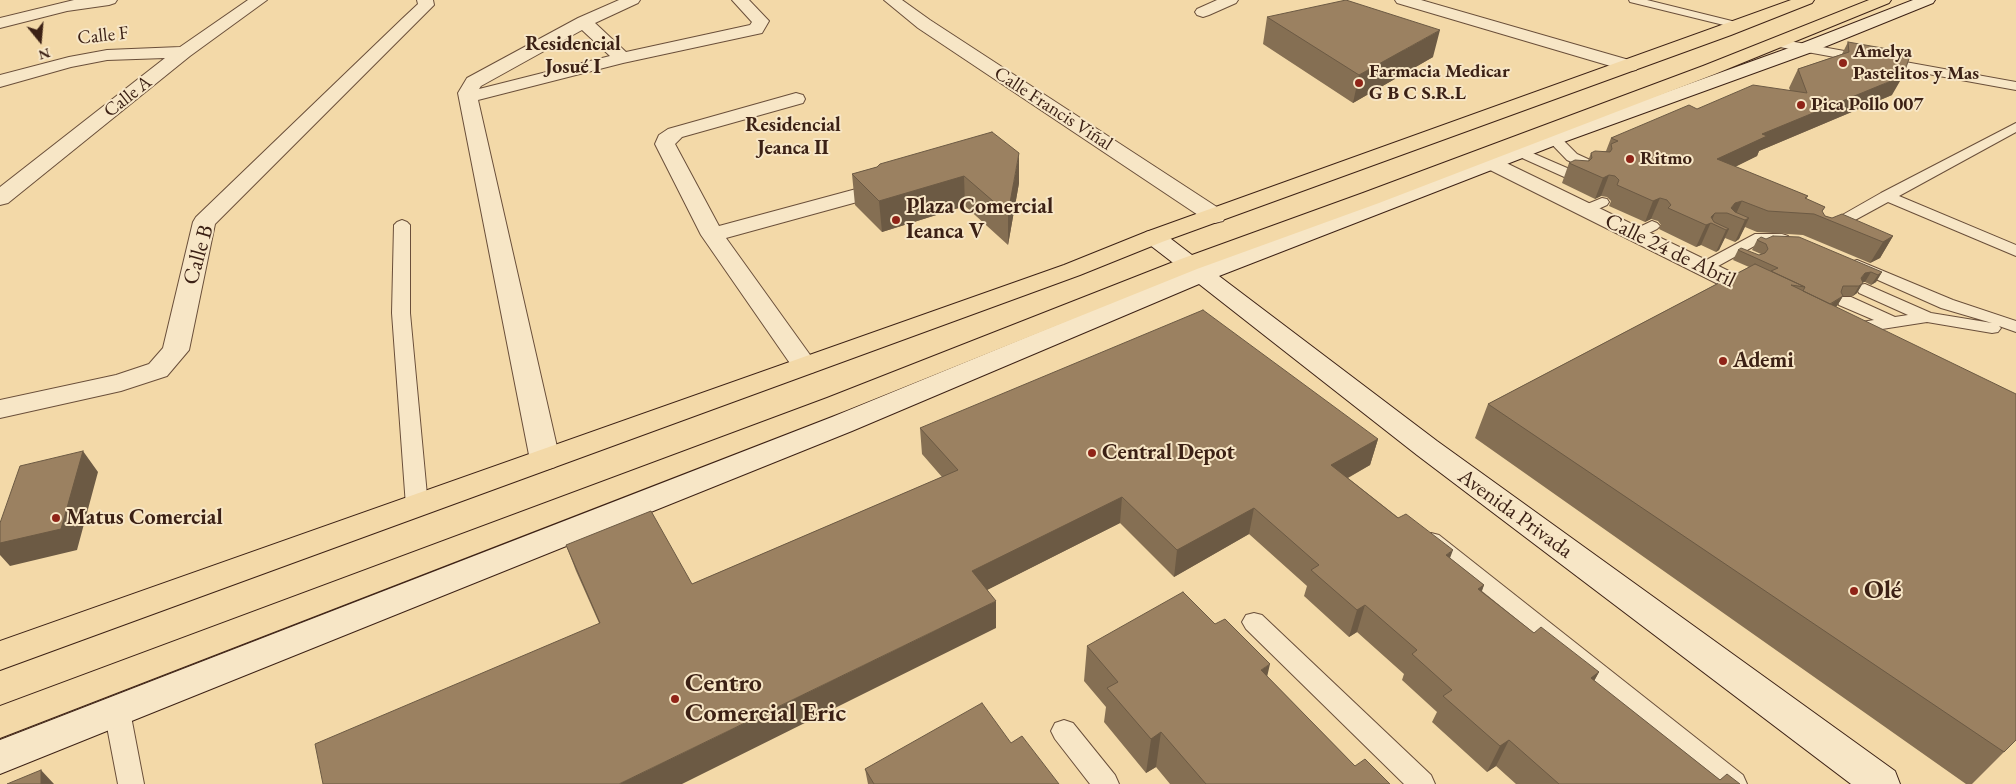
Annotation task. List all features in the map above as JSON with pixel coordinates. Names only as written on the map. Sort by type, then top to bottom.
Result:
[{"type":"main road","points":[[0,656],[1072,270],[1154,237],[1630,66],[1806,0]]},
{"type":"main road","points":[[1550,135],[1883,0]]},
{"type":"main road","points":[[0,722],[1195,269]]},
{"type":"street","points":[[0,23],[66,6],[109,0]]},
{"type":"street","name":"Calle A","points":[[0,198],[184,52],[259,0]]},
{"type":"street","name":"Calle B","points":[[0,409],[121,382],[158,370],[176,350],[204,222],[426,5],[425,0]]},
{"type":"street","points":[[545,460],[466,93],[474,82],[584,22],[632,0]]},
{"type":"street","points":[[468,97],[622,58],[756,29],[761,21],[740,0]]},
{"type":"street","name":"Calle Francis Viñal","points":[[892,0],[924,24],[1215,216]]},
{"type":"street","points":[[1203,12],[1230,0]]},
{"type":"street","points":[[1403,0],[1630,66]]},
{"type":"street","points":[[0,757],[842,424],[1195,269],[1507,154],[1550,135],[1806,48],[1927,0]]},
{"type":"street","points":[[584,22],[622,58]]},
{"type":"street","name":"Calle F","points":[[0,81],[69,62],[107,55],[184,52]]},
{"type":"street","points":[[796,99],[675,133],[666,139],[665,144],[712,235],[806,366]]},
{"type":"street","name":"Calle 24 de Abril","points":[[1507,154],[1593,206],[1643,230],[1703,268],[1783,306]]},
{"type":"street","points":[[712,235],[871,191]]},
{"type":"street","name":"Avenida Privada","points":[[1154,237],[1427,448],[1881,784]]},
{"type":"street","points":[[1831,329],[1871,349]]},
{"type":"lane","points":[[1634,0],[1740,26]]},
{"type":"lane","points":[[1778,43],[2016,86]]},
{"type":"lane","points":[[1820,233],[2016,127]]},
{"type":"lane","points":[[1550,135],[1572,157],[1596,168]]},
{"type":"lane","points":[[1507,154],[1576,177]]},
{"type":"lane","points":[[1886,196],[2016,251]]},
{"type":"lane","points":[[402,225],[401,313],[417,506]]},
{"type":"lane","points":[[1739,232],[1772,247]]},
{"type":"lane","points":[[1703,268],[1756,239],[1796,240]]},
{"type":"lane","points":[[1719,243],[1753,258]]},
{"type":"lane","points":[[1840,258],[1947,304],[1998,319],[2016,328]]},
{"type":"lane","points":[[1865,289],[1927,316],[2006,331],[2016,328]]},
{"type":"lane","points":[[1846,300],[1893,322]]},
{"type":"lane","points":[[1831,329],[1927,316]]},
{"type":"lane","points":[[1420,532],[1734,784]]},
{"type":"lane","points":[[1254,622],[1422,784]]},
{"type":"lane","points":[[117,711],[131,784]]},
{"type":"lane","points":[[1064,731],[1106,784]]},
{"type":"building","points":[[1346,0],[1440,30],[1359,75],[1267,17]]},
{"type":"building","points":[[1848,42],[1911,53],[1903,76],[1762,134],[1767,136],[1717,159],[1808,196],[1805,198],[1825,207],[1822,211],[1825,216],[1832,218],[1842,214],[1893,236],[1883,242],[1814,214],[1768,211],[1742,201],[1735,203],[1731,208],[1735,212],[1749,218],[1745,220],[1727,213],[1715,213],[1711,217],[1714,222],[1729,229],[1726,230],[1711,223],[1706,225],[1668,208],[1671,205],[1667,200],[1660,198],[1653,201],[1617,185],[1619,180],[1615,176],[1609,175],[1603,178],[1569,163],[1575,160],[1589,161],[1592,158],[1591,153],[1595,151],[1610,152],[1612,149],[1611,144],[1618,141],[1611,138],[1689,105],[1697,109],[1753,85],[1807,93],[1798,69],[1849,52]]},
{"type":"building","points":[[992,132],[1019,153],[1008,214],[964,176],[879,201],[852,174],[877,167],[880,164]]},
{"type":"building","points":[[1773,236],[1799,237],[1882,272],[1878,275],[1871,272],[1865,273],[1861,278],[1863,283],[1859,286],[1843,286],[1841,292],[1843,296],[1830,304],[1803,291],[1805,287],[1771,271],[1778,268],[1738,250],[1741,248],[1759,255],[1765,253],[1768,249],[1766,244],[1757,240],[1761,237],[1766,239]]},
{"type":"building","name":"Olé","points":[[1755,264],[1805,287],[1791,285],[2016,394],[2016,740],[2004,752],[1488,404]]},
{"type":"building","points":[[1203,310],[1378,439],[1331,465],[1398,518],[1406,514],[1453,550],[1446,555],[1484,585],[1478,589],[1534,633],[1541,627],[1599,672],[1591,678],[1720,780],[1727,774],[1740,784],[1559,784],[1509,740],[1500,746],[1443,696],[1452,690],[1412,654],[1417,650],[1365,605],[1357,610],[1311,570],[1319,565],[1254,508],[1177,550],[1122,497],[972,571],[996,601],[619,784],[323,784],[315,744],[600,623],[566,545],[651,511],[692,584],[958,470],[920,428]]},
{"type":"building","points":[[83,451],[61,529],[0,543],[0,523],[20,466]]},
{"type":"building","points":[[1183,592],[1215,624],[1225,619],[1270,664],[1261,670],[1355,766],[1365,759],[1390,784],[1206,784],[1161,732],[1151,739],[1107,688],[1118,682],[1087,646]]},
{"type":"building","points":[[982,703],[1011,743],[1022,736],[1059,784],[874,784],[865,769]]},
{"type":"building","points":[[41,770],[41,784],[7,784]]},
{"type":"place","name":"Amelya Pastelitos y Mas","points":[[1843,63]]},
{"type":"place","name":"Farmacia Medicar G B C S.R.L","points":[[1359,83]]},
{"type":"place","name":"Pica Pollo 007","points":[[1801,105]]},
{"type":"place","name":"Ritmo","points":[[1630,159]]},
{"type":"place","name":"Plaza Comercial Ieanca V","points":[[896,220]]},
{"type":"place","name":"Ademi","points":[[1723,361]]},
{"type":"place","name":"Central Depot","points":[[1092,453]]},
{"type":"place","name":"Matus Comercial","points":[[56,518]]},
{"type":"place","name":"Olé","points":[[1854,591]]},
{"type":"place","name":"Centro Comercial Eric","points":[[675,699]]},
{"type":"district","name":"Residencial Josué I","points":[[573,56]]},
{"type":"district","name":"Residencial Jeanca II","points":[[793,138]]}]
